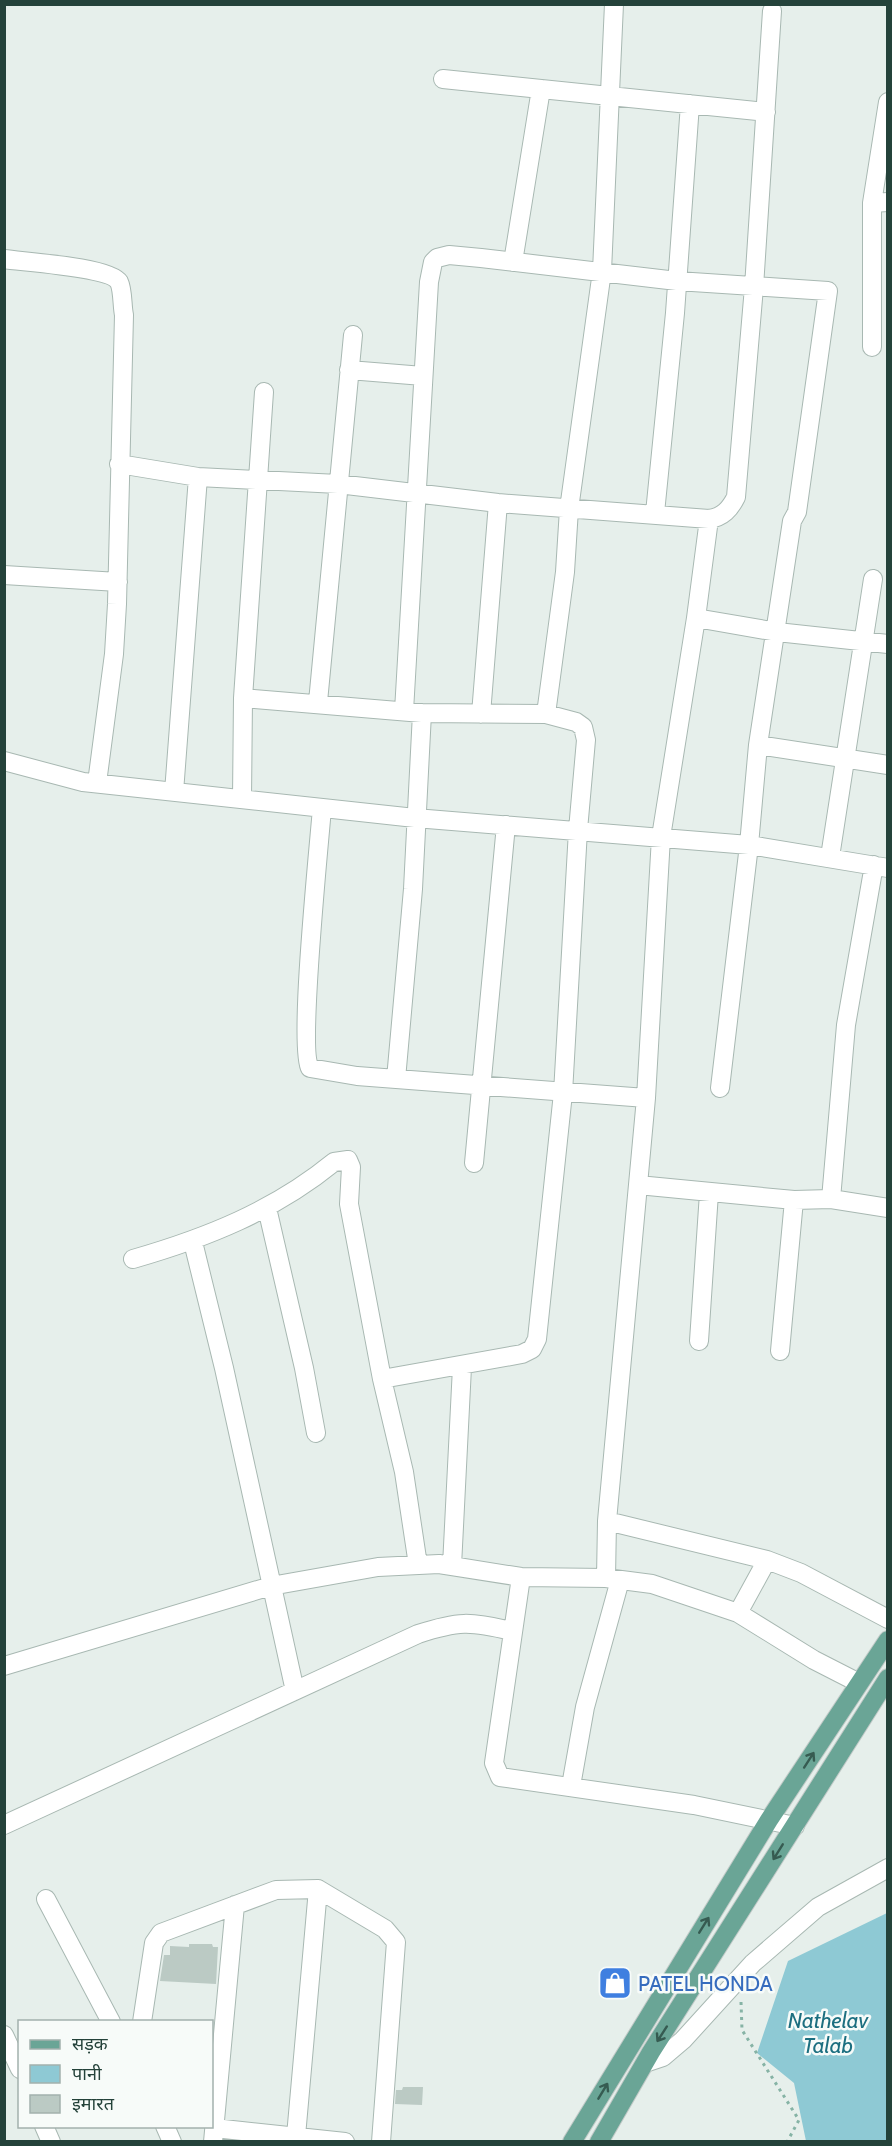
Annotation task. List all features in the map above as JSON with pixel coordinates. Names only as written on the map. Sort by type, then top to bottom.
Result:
[{"type":"main road","points":[[572,2142],[769,1820],[888,1640]]},
{"type":"main road","points":[[599,2142],[677,2011],[888,1678]]},
{"type":"main road","points":[[658,2000],[677,2011]]},
{"type":"street","points":[[546,714],[565,572],[569,509],[602,271],[614,4]]},
{"type":"street","points":[[119,464],[198,477],[338,484],[569,509],[655,513],[709,519],[723,514],[731,508],[736,496],[754,287],[772,11]]},
{"type":"street","points":[[443,79],[609,98],[766,112]]},
{"type":"street","points":[[513,262],[542,89]]},
{"type":"street","points":[[872,347],[888,102]]},
{"type":"street","points":[[655,513],[677,280],[690,104]]},
{"type":"street","points":[[396,1079],[413,889],[416,494],[423,337],[433,262],[437,258],[449,255],[677,280],[828,291],[758,745],[749,845],[720,1088]]},
{"type":"street","points":[[4,259],[77,268],[113,276],[119,283],[124,315],[118,582],[114,654],[97,783]]},
{"type":"street","points":[[318,702],[352,335]]},
{"type":"street","points":[[348,370],[423,376]]},
{"type":"street","points":[[242,799],[243,698],[256,480],[264,392]]},
{"type":"street","points":[[174,792],[198,477]]},
{"type":"street","points":[[481,714],[498,503]]},
{"type":"street","points":[[571,1786],[585,1707],[613,1579],[607,1521],[646,1098],[661,837],[696,618],[709,519]]},
{"type":"street","points":[[4,574],[118,582]]},
{"type":"street","points":[[830,857],[873,579]]},
{"type":"street","points":[[696,618],[777,632],[888,644]]},
{"type":"street","points":[[243,698],[318,702],[413,712],[546,714],[576,722],[583,727],[586,746],[578,830],[563,1093],[537,1339],[532,1349],[522,1354],[462,1367],[382,1378]]},
{"type":"street","points":[[758,745],[888,765]]},
{"type":"street","points":[[4,761],[97,783],[415,818],[749,845],[881,866],[846,1025],[831,1199]]},
{"type":"street","points":[[322,808],[306,1024],[306,1062],[310,1068],[323,1072],[480,1087],[646,1098]]},
{"type":"street","points":[[474,1163],[506,825]]},
{"type":"street","points":[[133,1259],[193,1242],[267,1208],[334,1162],[348,1160],[351,1167],[349,1204],[382,1378],[404,1472],[418,1565]]},
{"type":"street","points":[[638,1185],[794,1200],[831,1199],[888,1208]]},
{"type":"street","points":[[699,1341],[709,1193]]},
{"type":"street","points":[[780,1351],[794,1200]]},
{"type":"street","points":[[267,1208],[304,1368],[316,1433]]},
{"type":"street","points":[[193,1242],[224,1368],[295,1691]]},
{"type":"street","points":[[452,1566],[462,1367]]},
{"type":"street","points":[[607,1521],[767,1560],[801,1573],[888,1619]]},
{"type":"street","points":[[738,1613],[767,1560]]},
{"type":"street","points":[[4,1666],[271,1586],[338,1572],[418,1565],[452,1566],[521,1577],[613,1579],[652,1584],[738,1613],[814,1660],[859,1683]]},
{"type":"street","points":[[521,1577],[511,1631],[495,1771],[500,1777],[694,1805],[795,1826]]},
{"type":"street","points":[[4,1825],[418,1634],[452,1623],[477,1623],[511,1631]]},
{"type":"street","points":[[645,2063],[663,2057],[683,2040],[753,1963],[818,1907],[888,1868]]},
{"type":"street","points":[[296,2136],[318,1889]]},
{"type":"street","points":[[142,2020],[154,1943],[161,1933],[276,1890],[318,1889],[386,1929],[396,1942],[381,2142]]},
{"type":"street","points":[[46,1899],[110,2020]]},
{"type":"street","points":[[235,1905],[214,2135],[296,2136],[345,2142]]},
{"type":"street","points":[[4,2035],[18,2066]]},
{"type":"street","points":[[44,2128],[51,2142]]},
{"type":"street","points":[[165,2128],[172,2142]]},
{"type":"path","points":[[747,1995],[740,2003],[742,2030],[799,2120],[787,2142]]},
{"type":"water","name":"Nathelav Talab","points":[[887,1913],[887,2141],[806,2141],[794,2083],[757,2053],[788,1961]]},
{"type":"building","points":[[189,1944],[212,1944],[213,1947],[218,1947],[216,1984],[160,1981],[164,1955],[170,1955],[170,1946],[189,1947]]},
{"type":"building","points":[[403,2087],[423,2087],[422,2105],[395,2104],[396,2090],[402,2090]]},
{"type":"place","name":"PATEL HONDA","points":[[615,1983]]}]
